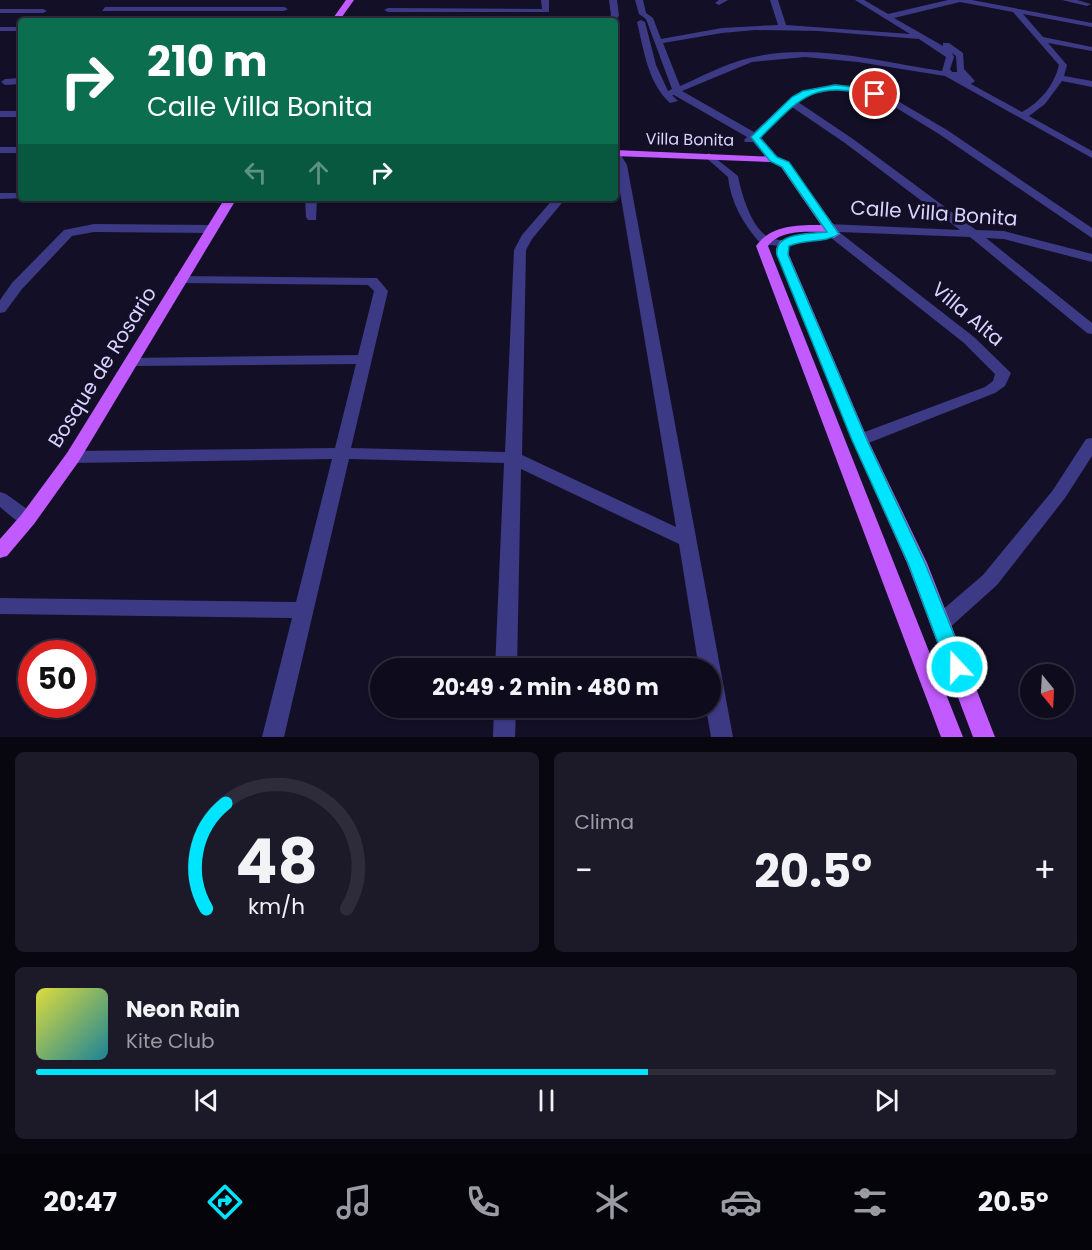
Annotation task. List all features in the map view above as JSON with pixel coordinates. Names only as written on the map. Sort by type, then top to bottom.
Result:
[{"type":"main road","points":[[337,18],[350,0]]},
{"type":"main road","name":"Villa Bonita","points":[[618,154],[773,159]]},
{"type":"main road","points":[[773,159],[785,165],[831,231]]},
{"type":"main road","name":"Bosque de Rosario","points":[[0,551],[28,519],[73,457],[229,201]]},
{"type":"main road","name":"Calle Villa Bonita","points":[[765,241],[781,233],[831,231]]},
{"type":"main road","name":"Calle Villa Bonita","points":[[784,244],[831,231]]},
{"type":"main road","points":[[765,241],[762,246],[952,737]]},
{"type":"main road","points":[[784,244],[783,255],[860,440],[916,563],[984,737]]},
{"type":"street","points":[[115,0],[102,12],[284,9]]},
{"type":"street","points":[[385,18],[391,0]]},
{"type":"street","points":[[388,10],[542,11],[546,10],[545,0]]},
{"type":"street","points":[[613,18],[615,16],[614,0]]},
{"type":"street","points":[[639,0],[643,14],[649,18],[676,91],[680,96],[756,141],[773,159]]},
{"type":"street","points":[[775,0],[782,26]]},
{"type":"street","points":[[859,0],[957,51],[960,55],[960,70],[965,76],[1092,155]]},
{"type":"street","points":[[871,0],[948,53],[950,57],[946,69],[949,75],[1092,147]]},
{"type":"street","points":[[892,16],[958,0],[1092,25]]},
{"type":"street","points":[[1066,0],[1087,4]]},
{"type":"street","points":[[1015,10],[1063,65],[1060,78],[1040,105],[1025,114]]},
{"type":"street","points":[[0,11],[43,11]]},
{"type":"street","points":[[643,14],[640,17],[646,43],[657,78],[665,94],[681,106],[756,141]]},
{"type":"street","points":[[657,42],[718,31],[782,26],[923,37]]},
{"type":"street","points":[[0,30],[18,29]]},
{"type":"street","points":[[1041,39],[1092,49]]},
{"type":"street","points":[[665,94],[719,70],[779,56],[848,56],[965,76]]},
{"type":"street","points":[[1060,78],[1092,84]]},
{"type":"street","points":[[4,82],[18,81]]},
{"type":"street","points":[[756,141],[792,102],[806,93],[835,87],[863,90],[888,99],[943,132],[1092,234]]},
{"type":"street","points":[[792,102],[849,141],[976,236],[1092,330]]},
{"type":"street","points":[[0,114],[18,114]]},
{"type":"street","points":[[0,150],[18,150]]},
{"type":"street","points":[[709,156],[732,176],[736,197],[753,228],[765,241],[784,244]]},
{"type":"street","points":[[618,159],[622,165],[708,658]]},
{"type":"street","points":[[0,196],[18,196]]},
{"type":"street","points":[[311,201],[312,217]]},
{"type":"street","points":[[506,658],[520,250],[526,238],[557,201]]},
{"type":"street","points":[[0,309],[17,286],[68,233],[94,228],[211,229]]},
{"type":"street","name":"Calle Villa Bonita","points":[[831,231],[1019,238],[1092,258]]},
{"type":"street","name":"Villa Alta","points":[[831,231],[953,327],[1003,373],[1000,383],[990,390],[860,440]]},
{"type":"street","name":"Calle Villa Bonita","points":[[976,236],[1092,264]]},
{"type":"street","points":[[181,279],[372,281],[381,291],[273,737]]},
{"type":"street","points":[[131,362],[365,359]]},
{"type":"street","points":[[940,624],[990,580],[1059,494],[1092,443]]},
{"type":"street","points":[[73,457],[342,453],[513,458],[687,540]]},
{"type":"street","points":[[0,498],[28,519]]},
{"type":"street","points":[[0,606],[304,610]]},
{"type":"street","points":[[504,737],[505,718]]},
{"type":"street","points":[[719,718],[722,737]]},
{"type":"route","points":[[875,94],[863,90],[835,87],[806,93],[795,99],[755,137],[773,159],[785,165],[834,234],[794,239],[784,244],[783,255],[860,440],[916,563],[957,667]]}]
